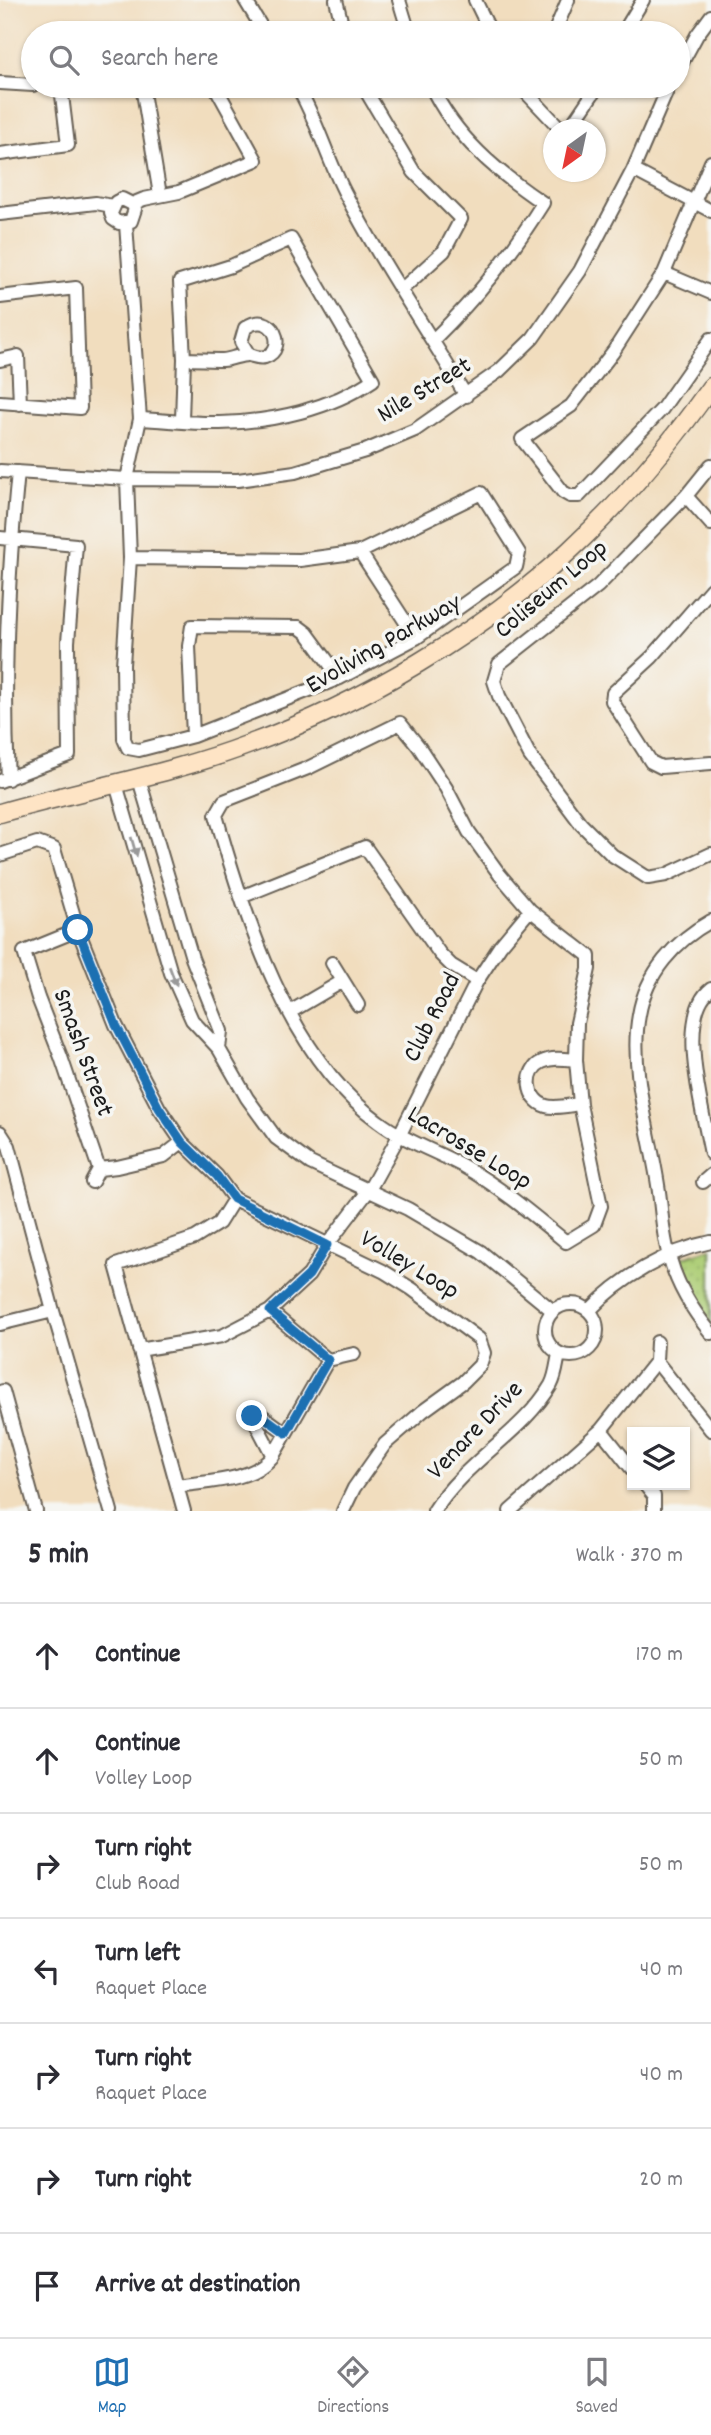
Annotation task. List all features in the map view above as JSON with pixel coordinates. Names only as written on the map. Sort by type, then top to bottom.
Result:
[{"type":"street","points":[[245,0],[258,21]]},
{"type":"street","points":[[336,0],[341,21]]},
{"type":"street","points":[[399,0],[405,21]]},
{"type":"street","points":[[475,0],[485,21]]},
{"type":"street","points":[[559,21],[568,0]]},
{"type":"street","points":[[631,21],[643,0]]},
{"type":"street","points":[[690,47],[711,16]]},
{"type":"street","points":[[0,83],[21,84]]},
{"type":"street","points":[[0,154],[68,145],[62,98]]},
{"type":"street","points":[[144,98],[160,195]]},
{"type":"street","points":[[0,214],[96,203],[112,206],[122,200],[132,204],[179,192],[256,160],[222,98]]},
{"type":"street","points":[[304,98],[316,120],[343,191],[466,396]]},
{"type":"street","points":[[370,98],[414,172],[461,219],[444,251],[401,290]]},
{"type":"street","points":[[433,340],[482,291],[511,254],[543,203],[484,159],[463,136],[437,98]]},
{"type":"street","points":[[531,98],[556,125],[569,129],[590,98]]},
{"type":"street","name":"Nile Street","points":[[0,471],[127,479],[238,480],[295,472],[365,451],[415,430],[499,371],[533,338],[580,271],[634,170],[660,98]]},
{"type":"street","points":[[711,162],[664,273],[612,352],[570,406],[522,439],[563,492],[570,496],[579,496],[662,410],[711,339]]},
{"type":"street","points":[[634,170],[711,211]]},
{"type":"street","points":[[112,206],[113,219],[126,224],[135,216],[132,204]]},
{"type":"street","points":[[126,224],[140,419],[127,479],[130,558],[123,665],[124,740],[130,750],[192,736],[340,678],[416,638],[516,567],[519,553],[481,493],[360,552],[300,560],[130,558]]},
{"type":"street","points":[[140,419],[219,423],[289,415],[352,395],[373,380],[292,239],[231,266],[180,282],[184,359],[182,420]]},
{"type":"street","points":[[664,273],[711,293]]},
{"type":"street","points":[[0,297],[76,288],[80,408],[0,402]]},
{"type":"street","points":[[184,359],[225,360],[248,355]]},
{"type":"street","points":[[0,360],[18,356],[20,404]]},
{"type":"street","name":"Evoliving Parkway","points":[[0,813],[139,779],[208,759],[290,729],[373,688],[452,641],[549,569],[579,542],[663,452],[711,387]]},
{"type":"street","name":"Coliseum Loop","points":[[711,465],[686,496],[598,586],[499,664],[494,681],[530,756],[581,824],[612,855],[648,878],[659,877],[711,854]]},
{"type":"street","points":[[6,538],[76,545],[68,642],[69,755],[4,780],[6,538],[18,472]]},
{"type":"street","points":[[686,496],[711,524]]},
{"type":"street","points":[[360,552],[416,638]]},
{"type":"street","points":[[711,589],[652,657],[613,693],[612,701],[650,762],[661,767],[711,763]]},
{"type":"street","points":[[192,736],[189,646],[192,626],[299,627],[340,678]]},
{"type":"street","name":"Lacrosse Loop","points":[[400,723],[446,788],[469,832],[500,875],[530,910],[589,957],[589,969],[577,1023],[576,1060],[580,1104],[601,1206],[594,1225],[566,1248],[506,1192],[438,1152],[400,1134],[361,1109],[315,1056],[290,1012],[241,897],[216,815],[224,801],[308,768],[400,723]]},
{"type":"street","points":[[139,779],[192,958],[221,1031],[219,1049]]},
{"type":"street","points":[[116,784],[171,973],[192,1020],[219,1049],[247,1098],[276,1138],[310,1164],[369,1190],[481,1252],[553,1311]]},
{"type":"street","points":[[123,808],[145,800]]},
{"type":"street","points":[[0,855],[37,843],[54,849],[78,930],[116,1025],[159,1108],[182,1142],[217,1176],[234,1199],[219,1223],[195,1238],[114,1260],[184,1511]]},
{"type":"street","points":[[241,897],[365,848],[440,954],[451,965],[477,981]]},
{"type":"street","points":[[149,900],[172,893]]},
{"type":"street","name":"Club Road","points":[[139,1350],[222,1336],[270,1311],[309,1275],[327,1245],[369,1190],[477,981],[500,946],[530,910]]},
{"type":"street","points":[[711,921],[688,934],[672,949],[645,991],[638,1016],[638,1065],[669,1256],[682,1293],[711,1333]]},
{"type":"street","name":"Smash Street","points":[[78,930],[19,948],[61,1057],[99,1169]]},
{"type":"street","points":[[332,962],[358,1005]]},
{"type":"street","points":[[290,1012],[343,981]]},
{"type":"street","points":[[711,989],[705,993],[693,1021],[692,1044],[711,1154]]},
{"type":"street","points":[[576,1060],[553,1059],[540,1063],[531,1073],[529,1086],[535,1099],[547,1106],[580,1104]]},
{"type":"street","points":[[0,1132],[9,1146],[52,1311],[111,1511]]},
{"type":"street","points":[[92,1182],[99,1169],[164,1156],[182,1142]]},
{"type":"street","name":"Volley Loop","points":[[234,1199],[383,1271],[469,1330],[479,1339],[484,1353],[480,1365],[463,1382],[423,1411],[385,1444],[354,1488],[343,1511]]},
{"type":"street","points":[[589,1311],[604,1295],[635,1274],[669,1256],[711,1242]]},
{"type":"street","points":[[575,1304],[589,1311],[597,1334],[590,1349],[575,1356],[559,1354],[547,1342],[544,1334],[548,1317],[559,1307],[575,1304]]},
{"type":"street","points":[[1,1322],[52,1311]]},
{"type":"street","points":[[270,1311],[328,1360]]},
{"type":"street","points":[[510,1511],[601,1430],[656,1361],[657,1342]]},
{"type":"street","points":[[177,1486],[253,1473],[264,1467],[273,1457],[328,1360],[354,1354]]},
{"type":"street","name":"Venare Drive","points":[[434,1511],[457,1481],[533,1409],[552,1383],[559,1354]]},
{"type":"street","points":[[656,1361],[711,1430]]},
{"type":"street","points":[[0,1392],[3,1391],[36,1511]]},
{"type":"street","points":[[273,1457],[252,1416],[257,1412],[286,1433]]},
{"type":"street","points":[[601,1430],[627,1463]]},
{"type":"street","points":[[649,1490],[654,1496],[654,1511]]},
{"type":"green space","points":[[711,1248],[711,1325],[678,1271],[678,1259]]},
{"type":"route","points":[[78,930],[116,1025],[159,1108],[182,1142],[217,1176],[234,1199],[327,1245],[309,1275],[270,1311],[328,1360],[286,1433],[257,1412],[252,1416]]}]
